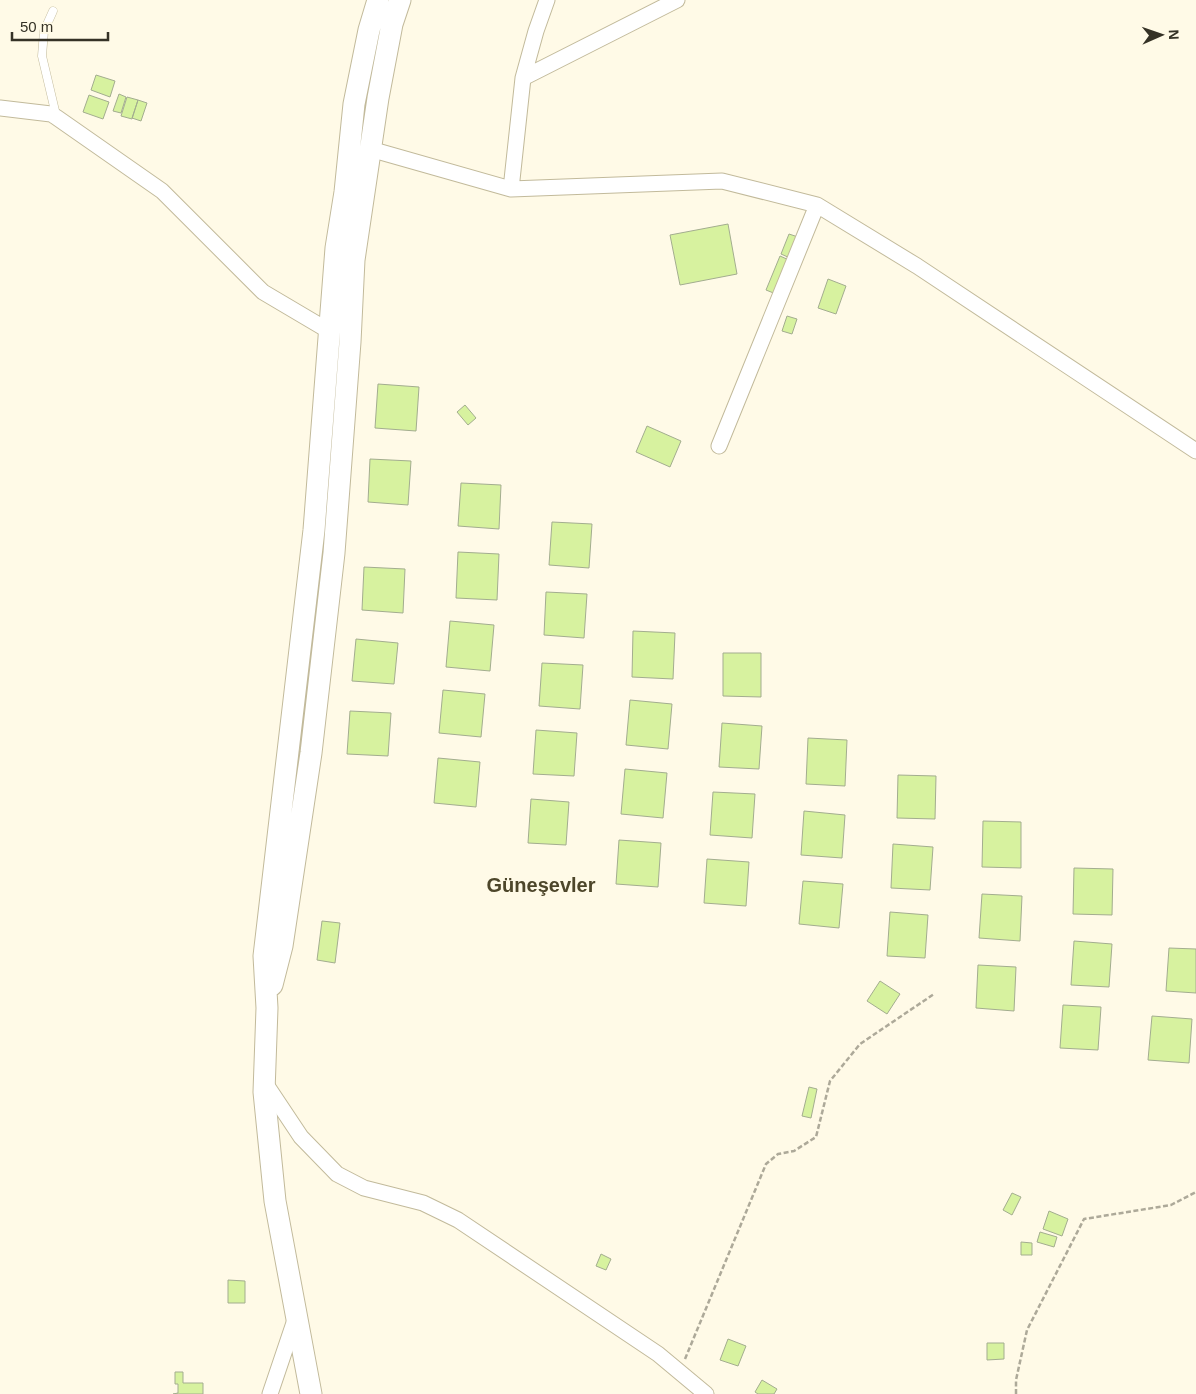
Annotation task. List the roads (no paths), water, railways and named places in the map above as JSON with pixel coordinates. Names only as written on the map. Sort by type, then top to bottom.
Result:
[{"type":"main road","points":[[311,1394],[275,1201],[264,1082],[267,1008],[264,956],[314,530],[336,248],[345,192],[354,104],[369,30],[378,0]]},
{"type":"main road","points":[[267,1008],[282,946],[312,753],[334,553],[350,352],[354,260],[370,149],[390,33],[400,0]]},
{"type":"street","points":[[511,189],[523,78],[547,0]]},
{"type":"street","points":[[523,78],[658,6],[677,0]]},
{"type":"street","points":[[0,108],[52,114],[162,191],[263,292],[329,330]]},
{"type":"street","points":[[370,149],[511,189],[722,181],[817,205],[918,266],[1196,451]]},
{"type":"street","points":[[719,446],[817,205]]},
{"type":"street","points":[[264,1082],[301,1137],[337,1174],[364,1188],[423,1202],[458,1220],[658,1354],[706,1394]]},
{"type":"street","points":[[270,1394],[296,1317]]},
{"type":"lane","points":[[53,11],[44,31],[42,56],[56,117]]},
{"type":"district","name":"Güneşevler","points":[[541,885]]}]
